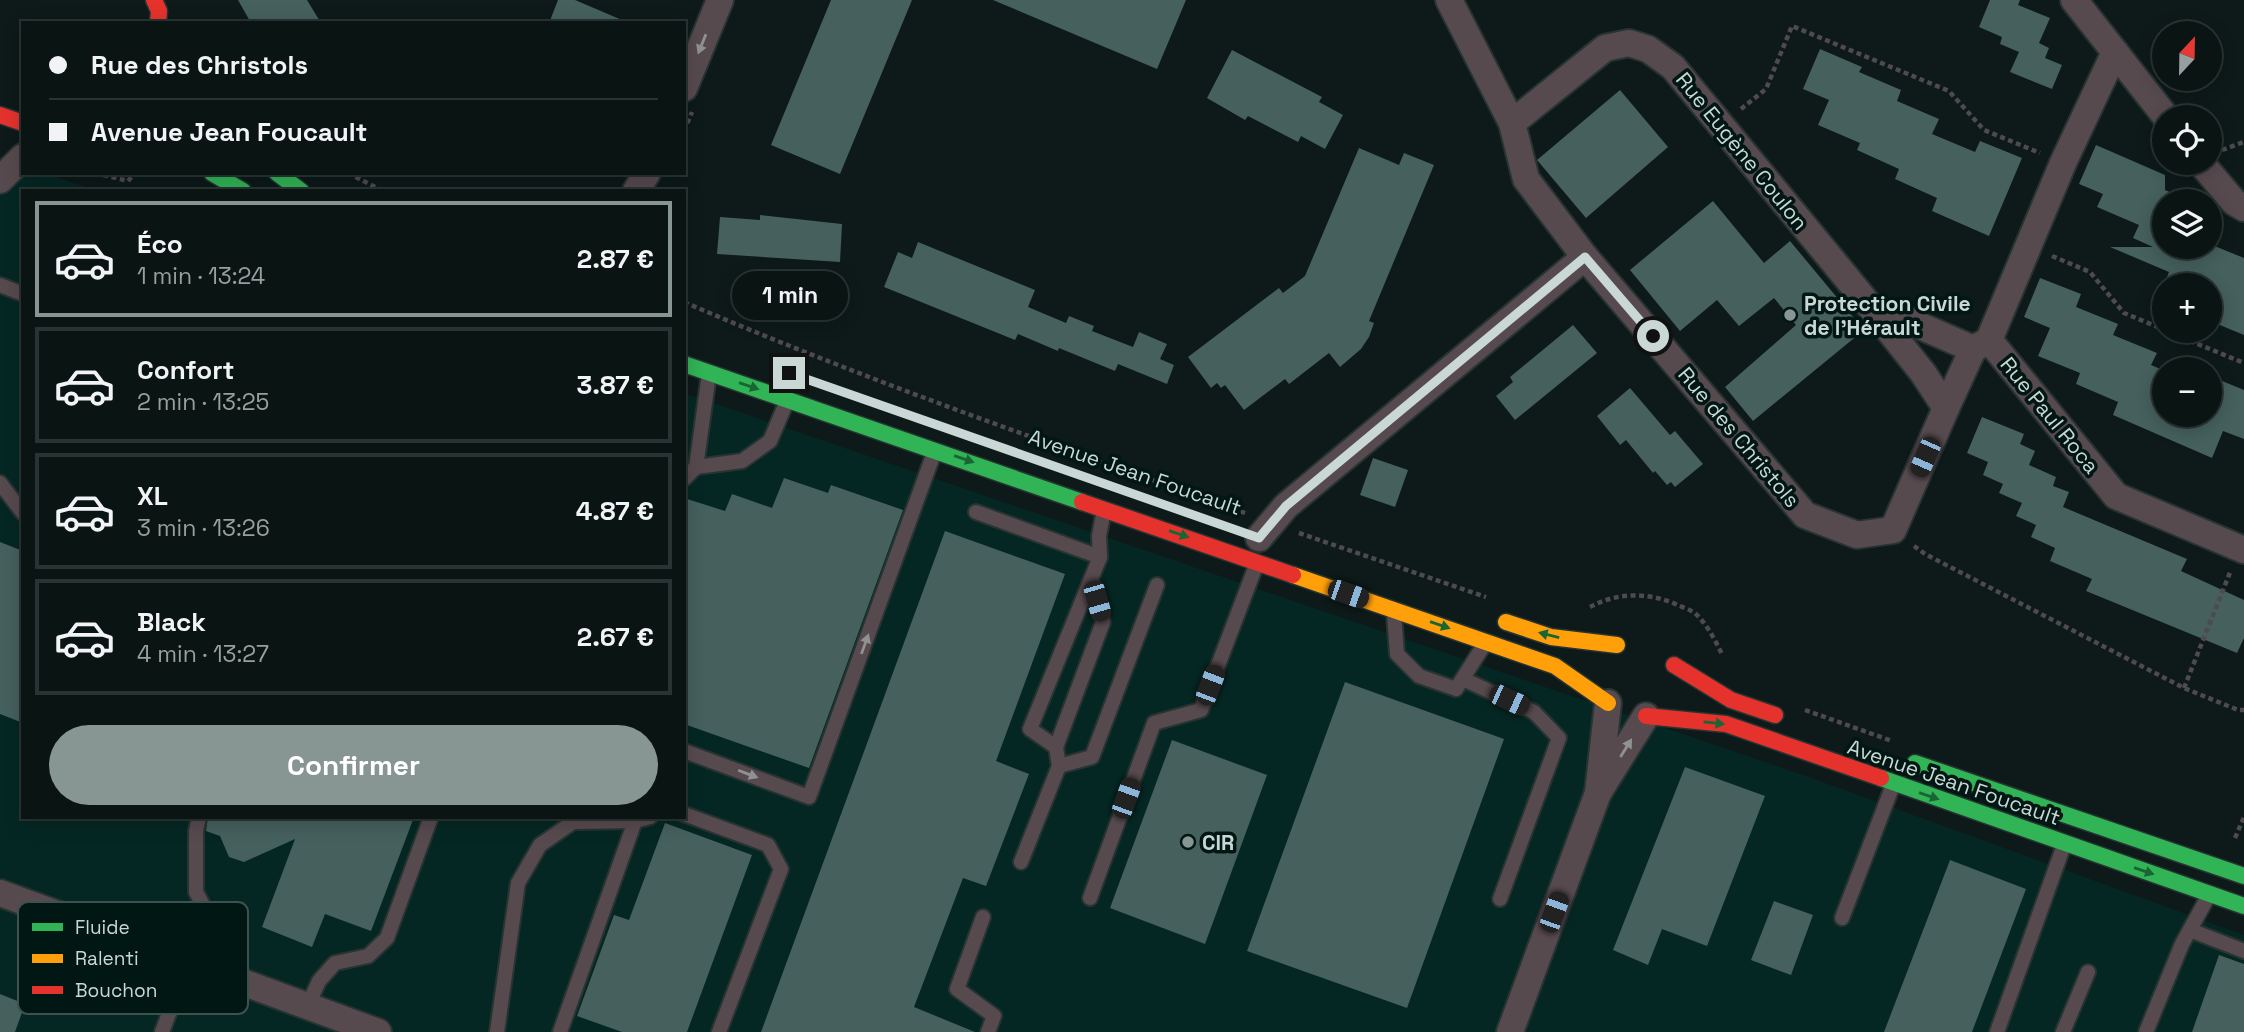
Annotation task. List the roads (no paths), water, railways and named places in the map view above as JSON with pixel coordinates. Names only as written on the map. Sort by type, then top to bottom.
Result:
[{"type":"main road","points":[[154,0],[159,11],[158,21]]},
{"type":"main road","points":[[0,115],[21,122]]},
{"type":"main road","points":[[215,175],[240,189]]},
{"type":"main road","points":[[280,175],[298,189]]},
{"type":"main road","name":"Avenue Jean Foucault","points":[[686,365],[1104,509],[1261,540],[1394,610],[1555,666],[1625,715],[1636,717],[1656,711],[1726,724],[2244,906]]},
{"type":"main road","points":[[1492,608],[1551,637],[1617,645],[1633,639]]},
{"type":"main road","points":[[1608,703],[1599,683],[1600,667],[1617,645]]},
{"type":"main road","points":[[1665,650],[1674,665],[1676,687]]},
{"type":"main road","points":[[1674,665],[1731,699],[1798,715]]},
{"type":"main road","name":"Avenue Jean Foucault","points":[[1902,752],[2244,876]]},
{"type":"street","points":[[686,83],[720,0]]},
{"type":"street","name":"Rue des Christols","points":[[1449,0],[1512,123],[1526,179],[1585,257],[1805,515],[1857,535],[1893,530],[1946,408]]},
{"type":"street","points":[[2074,0],[2157,105]]},
{"type":"street","name":"Rue Eugène Coulon","points":[[1512,123],[1605,48],[1629,43],[1648,49],[1673,67],[1923,373],[1946,408]]},
{"type":"street","name":"Rue Paul Roca","points":[[2115,52],[1981,345],[2116,496],[2242,549]]},
{"type":"street","points":[[0,180],[21,159]]},
{"type":"street","points":[[2212,175],[2234,202],[2244,208]]},
{"type":"street","points":[[1261,540],[1286,506],[1585,257]]},
{"type":"street","points":[[1882,322],[1909,321],[1981,345],[1946,408]]},
{"type":"street","points":[[1510,1032],[1598,793],[1608,703]]},
{"type":"street","points":[[1598,793],[1656,711]]},
{"type":"street","points":[[0,893],[24,902]]},
{"type":"street","points":[[248,984],[378,1032]]},
{"type":"lane","points":[[0,285],[21,294]]},
{"type":"lane","points":[[686,477],[696,467],[709,372]]},
{"type":"lane","points":[[696,467],[742,461],[770,441],[788,399]]},
{"type":"lane","points":[[686,752],[809,797],[935,449]]},
{"type":"lane","points":[[0,483],[21,510]]},
{"type":"lane","points":[[1056,747],[1030,729],[1100,557],[1099,536],[1104,509]]},
{"type":"lane","points":[[976,512],[1100,557]]},
{"type":"lane","points":[[1090,898],[1154,723],[1201,710],[1261,540]]},
{"type":"lane","points":[[1021,862],[1059,766],[1056,747],[1103,622],[1091,580]]},
{"type":"lane","points":[[1059,766],[1092,757],[1157,585]]},
{"type":"lane","points":[[1394,610],[1397,654],[1419,676],[1456,688],[1486,642]]},
{"type":"lane","points":[[1463,679],[1534,712],[1559,738],[1500,899]]},
{"type":"lane","points":[[1842,918],[1894,783]]},
{"type":"lane","points":[[686,815],[768,845],[781,869],[719,1032]]},
{"type":"lane","points":[[199,819],[196,831],[196,892],[201,902]]},
{"type":"lane","points":[[308,1005],[320,981],[335,963],[368,956],[387,938],[430,819]]},
{"type":"lane","points":[[497,1032],[518,883],[540,845],[573,822],[642,819]]},
{"type":"lane","points":[[560,1032],[635,821]]},
{"type":"lane","points":[[1997,1032],[2065,844]]},
{"type":"lane","points":[[2146,1032],[2190,929],[2210,894]]},
{"type":"lane","points":[[983,916],[957,989],[994,1016],[989,1032]]},
{"type":"lane","points":[[2190,929],[2244,950]]},
{"type":"lane","points":[[2063,1032],[2088,972]]},
{"type":"lane","points":[[162,1032],[171,1014]]},
{"type":"place","name":"Protection Civile de l'Hérault","points":[[1790,315]]},
{"type":"place","name":"CIR","points":[[1188,842]]}]
